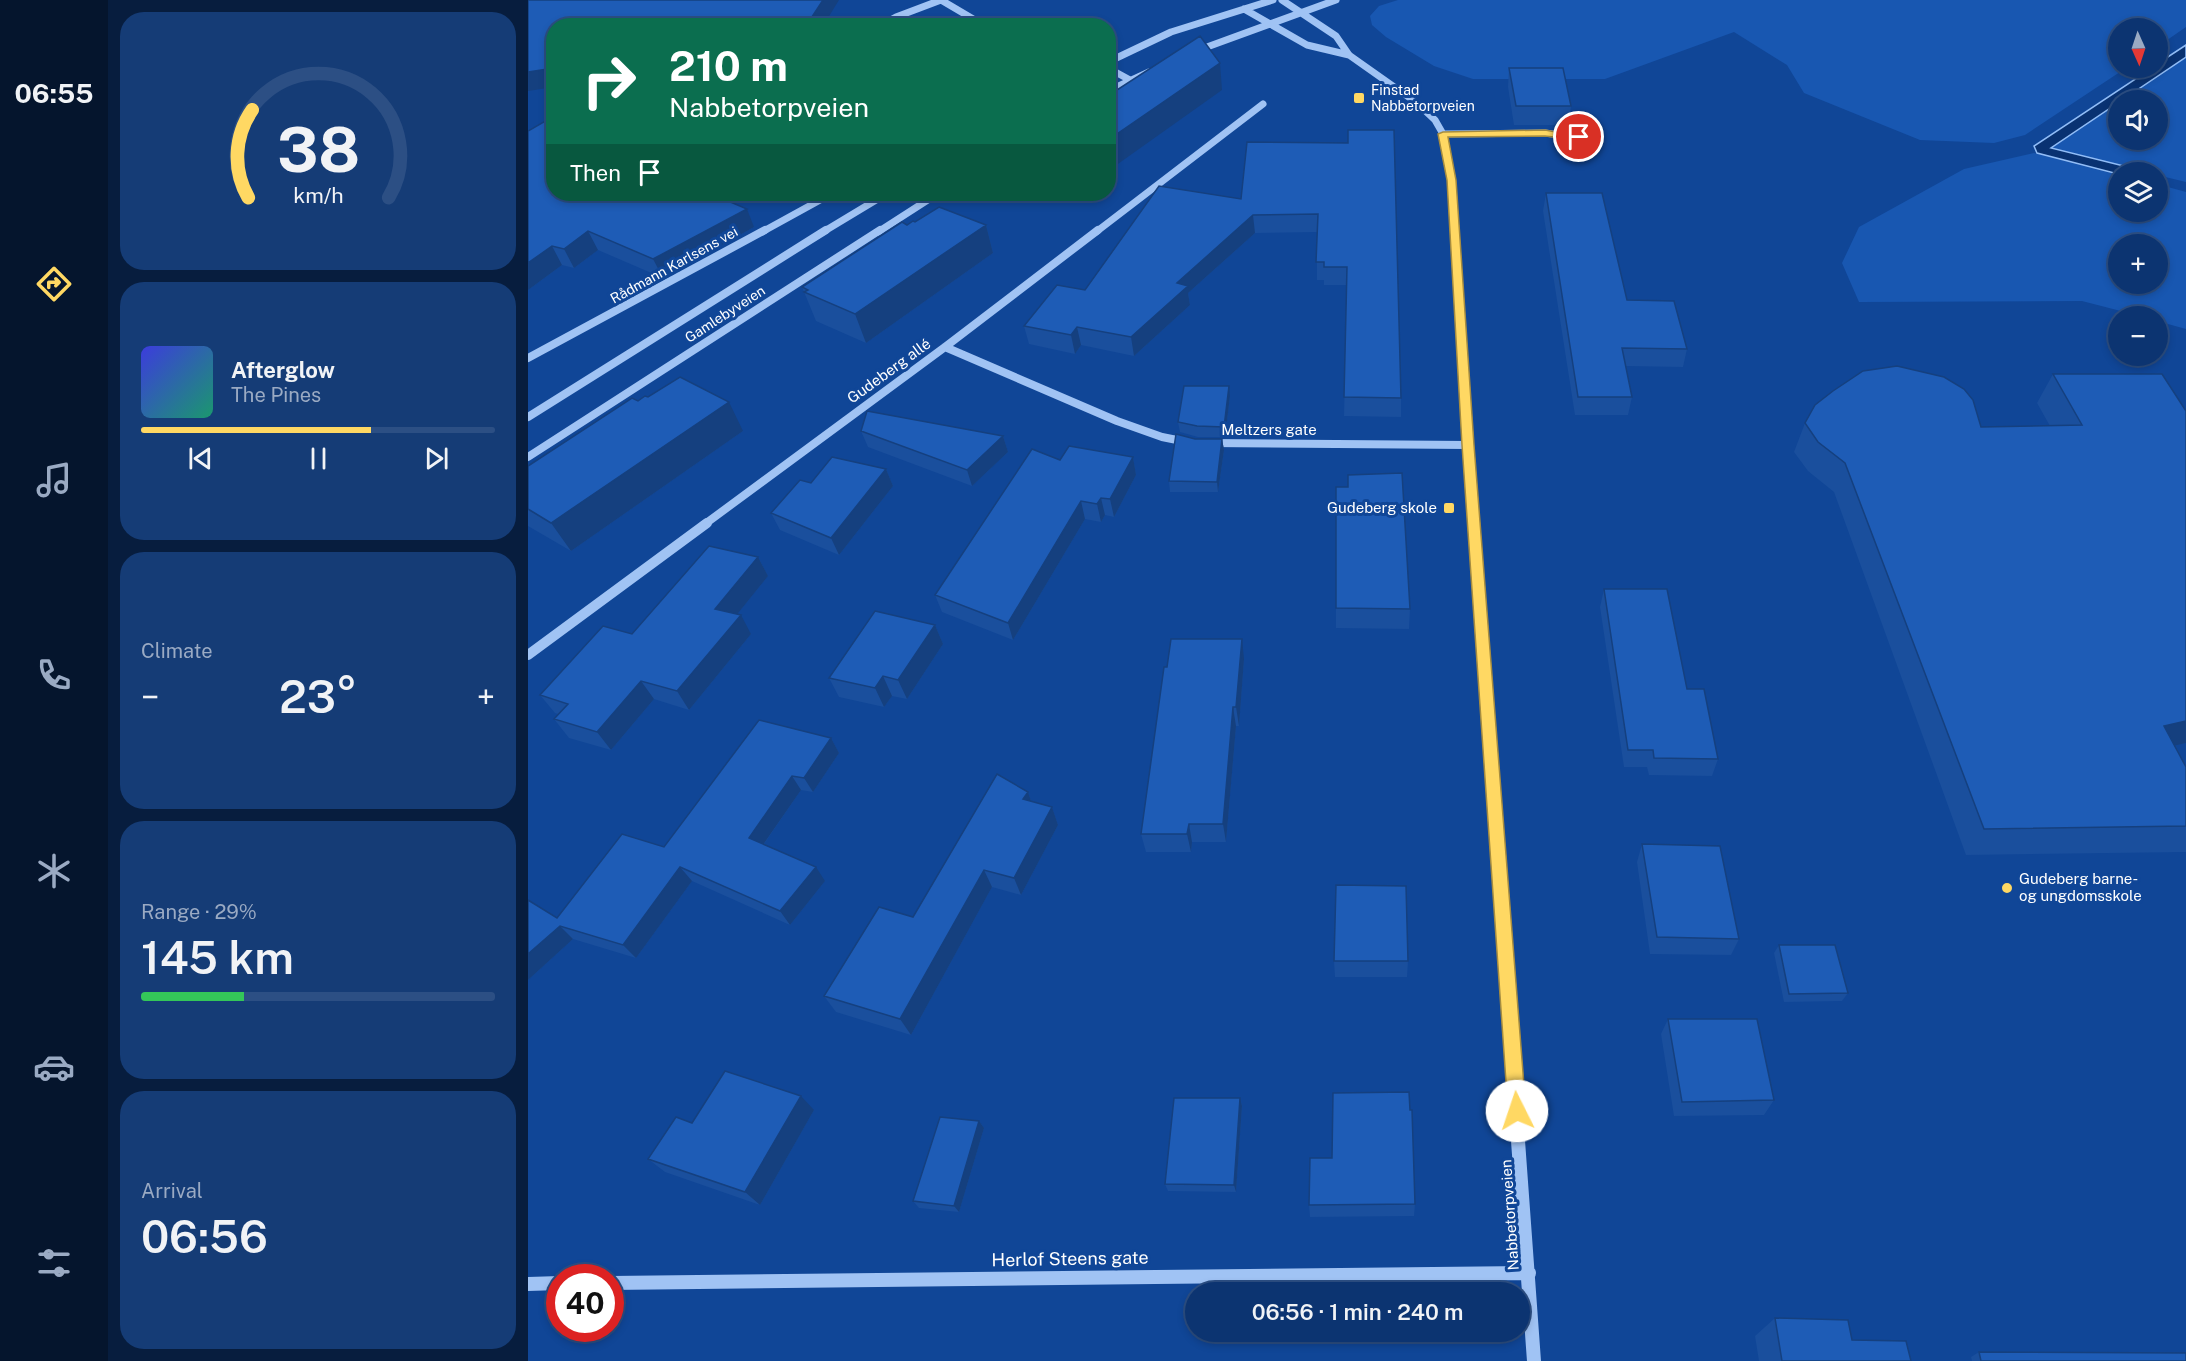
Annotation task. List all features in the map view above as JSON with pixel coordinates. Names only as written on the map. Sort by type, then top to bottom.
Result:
[{"type":"street","points":[[893,18],[941,0],[973,18]]},
{"type":"street","points":[[1116,58],[1171,32],[1273,0]]},
{"type":"street","name":"Nabbetorpveien","points":[[1282,0],[1336,36],[1349,55],[1417,103],[1435,120],[1443,134],[1452,180],[1468,445],[1534,1361]]},
{"type":"street","points":[[1189,54],[1336,0]]},
{"type":"street","name":"Nabbetorpveien","points":[[1244,9],[1307,45],[1349,55]]},
{"type":"street","points":[[1116,87],[1159,67]]},
{"type":"street","points":[[1116,72],[1130,80]]},
{"type":"street","name":"Gudeberg allé","points":[[528,655],[945,347],[1263,104]]},
{"type":"street","points":[[1443,134],[1545,133],[1596,140]]},
{"type":"street","name":"Rådmann Karlsens vei","points":[[528,358],[643,298],[818,201]]},
{"type":"street","name":"Gamlebyveien","points":[[528,417],[755,273],[874,201]]},
{"type":"street","name":"Gamlebyveien","points":[[528,457],[926,201]]},
{"type":"street","name":"Meltzers gate","points":[[945,347],[1117,422],[1162,437],[1197,443],[1468,445]]},
{"type":"street","name":"Herlof Steens gate","points":[[624,1283],[1529,1273]]},
{"type":"street","points":[[528,1284],[546,1283]]},
{"type":"shaded area","points":[[1398,0],[2186,0],[2186,27],[2168,39],[2168,18],[2108,18],[2108,78],[2111,78],[2025,135],[1994,143],[1920,140],[1804,93],[1787,65],[1734,32],[1605,79],[1473,79],[1434,66],[1386,37],[1372,25],[1370,16],[1379,6]]},
{"type":"shaded area","points":[[2186,45],[2186,57],[2168,69],[2168,57]]},
{"type":"shaded area","points":[[2186,57],[2186,182],[2168,178],[2168,162],[2108,162],[2050,148],[2108,110],[2108,150],[2168,150],[2168,90],[2136,90],[2154,78],[2168,78],[2168,69]]},
{"type":"shaded area","points":[[2137,78],[2155,78],[2137,90],[2119,90]]},
{"type":"shaded area","points":[[2108,97],[2108,110],[2051,148],[2108,162],[2108,171],[2037,153],[2034,146]]},
{"type":"shaded area","points":[[2034,153],[2108,172],[2108,222],[2168,222],[2168,187],[2186,192],[2186,329],[2168,324],[2168,306],[2108,308],[2082,301],[1859,302],[1842,263],[1859,227],[1964,169]]},
{"type":"building","points":[[528,0],[823,0],[811,18],[546,18],[546,69],[528,72]]},
{"type":"building","points":[[1200,36],[1220,63],[1116,134],[1117,90]]},
{"type":"building","points":[[1509,68],[1563,68],[1571,106],[1516,106]]},
{"type":"building","points":[[546,121],[546,201],[728,201],[747,209],[653,259],[588,231],[564,249],[552,246],[528,263],[528,131]]},
{"type":"building","points":[[1348,130],[1394,130],[1401,398],[1344,397],[1347,267],[1324,267],[1324,262],[1316,262],[1318,214],[1253,215],[1177,283],[1188,286],[1131,337],[1077,327],[1071,335],[1024,326],[1057,285],[1085,290],[1159,186],[1241,199],[1247,142],[1348,143]]},
{"type":"building","points":[[1546,193],[1602,193],[1627,300],[1674,301],[1687,349],[1622,348],[1632,397],[1578,397]]},
{"type":"building","points":[[939,207],[986,225],[855,314],[804,292],[808,290],[802,287],[902,222],[907,225],[915,222]]},
{"type":"building","points":[[1897,366],[1944,377],[1964,389],[1973,400],[1981,427],[2082,425],[2053,374],[2162,374],[2186,411],[2186,721],[2164,726],[2186,767],[2186,826],[1984,829],[1845,463],[1818,442],[1805,423],[1815,405],[1863,371]]},
{"type":"building","points":[[680,377],[729,402],[551,523],[528,509],[528,466],[632,398],[638,401],[645,396],[648,397]]},
{"type":"building","points":[[1184,386],[1229,386],[1224,427],[1197,426],[1178,422]]},
{"type":"building","points":[[867,411],[1003,436],[967,470],[861,431]]},
{"type":"building","points":[[1176,434],[1195,439],[1222,439],[1217,482],[1169,481]]},
{"type":"building","points":[[1069,446],[1133,457],[1110,499],[1101,498],[1097,504],[1081,501],[1008,623],[935,595],[1032,449],[1060,460]]},
{"type":"building","points":[[832,457],[886,469],[831,538],[771,513],[800,480],[811,483]]},
{"type":"building","points":[[1402,473],[1410,609],[1336,608],[1336,487],[1348,487],[1348,475]]},
{"type":"building","points":[[709,546],[758,557],[715,609],[741,615],[677,691],[641,681],[597,732],[554,719],[568,704],[540,695],[603,626],[632,634]]},
{"type":"building","points":[[1604,589],[1667,589],[1687,689],[1704,689],[1718,759],[1654,758],[1653,750],[1628,750]]},
{"type":"building","points":[[875,611],[935,625],[898,680],[883,676],[875,688],[829,678]]},
{"type":"building","points":[[1171,639],[1242,639],[1236,707],[1233,707],[1223,824],[1189,824],[1187,834],[1141,834],[1164,667],[1167,667]]},
{"type":"building","points":[[759,720],[831,738],[804,778],[792,776],[749,838],[816,867],[780,911],[680,867],[623,945],[560,926],[528,954],[528,900],[557,918],[622,834],[664,847]]},
{"type":"building","points":[[997,774],[1028,792],[1023,799],[1052,807],[1014,878],[984,870],[900,1019],[824,996],[879,907],[913,917]]},
{"type":"building","points":[[1642,844],[1720,846],[1739,939],[1657,937]]},
{"type":"building","points":[[1336,885],[1406,886],[1408,961],[1334,961]]},
{"type":"building","points":[[1779,945],[1835,945],[1848,993],[1789,994]]},
{"type":"building","points":[[1668,1019],[1757,1019],[1774,1100],[1682,1102]]},
{"type":"building","points":[[725,1071],[801,1096],[745,1192],[648,1159],[676,1117],[692,1123]]},
{"type":"building","points":[[1409,1092],[1410,1110],[1412,1110],[1415,1204],[1309,1205],[1310,1158],[1332,1158],[1333,1093]]},
{"type":"building","points":[[1174,1098],[1240,1098],[1234,1185],[1165,1184]]},
{"type":"building","points":[[940,1117],[979,1121],[954,1206],[913,1201]]},
{"type":"building","points":[[1775,1318],[1848,1320],[1852,1340],[1906,1341],[1911,1361],[1782,1361]]},
{"type":"building","points":[[1979,1352],[2186,1353],[2186,1361],[1981,1361]]},
{"type":"place","name":"Finstad Nabbetorpveien","points":[[1359,98]]},
{"type":"place","name":"Gudeberg skole","points":[[1449,508]]},
{"type":"place","name":"Gudeberg barne- og ungdomsskole","points":[[2007,888]]},
{"type":"route","points":[[1517,1111],[1468,445],[1452,180],[1443,134],[1545,133],[1579,137]]}]
